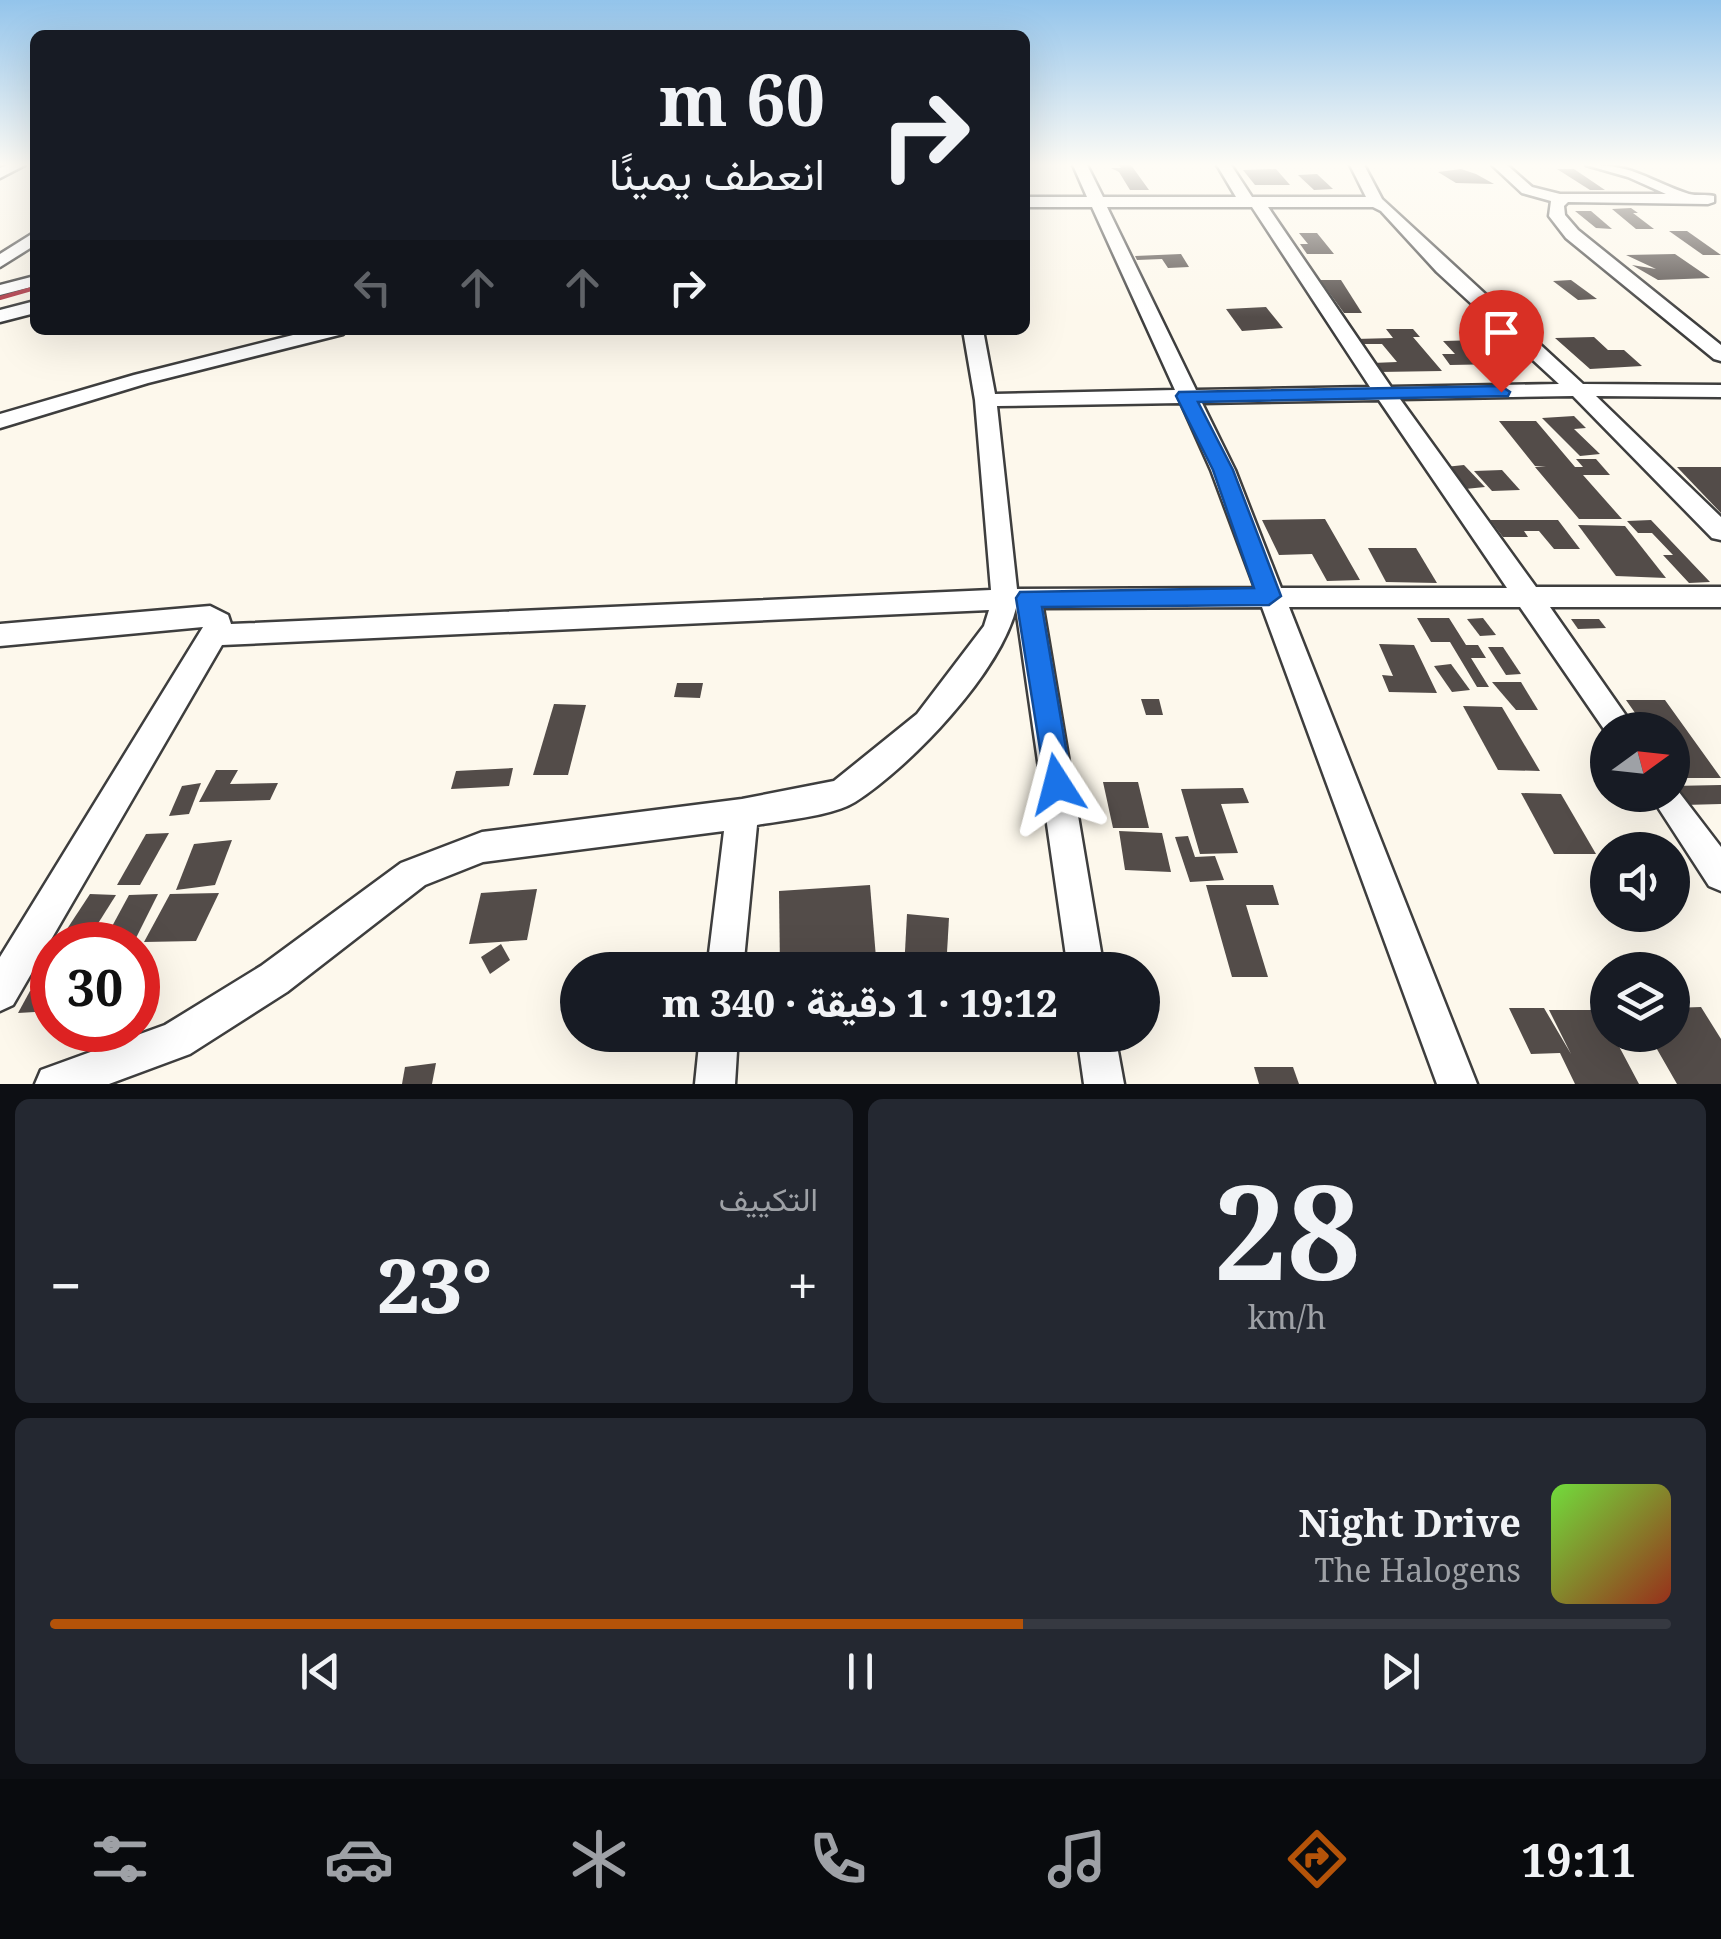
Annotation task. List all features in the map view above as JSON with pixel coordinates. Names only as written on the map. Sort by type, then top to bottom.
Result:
[{"type":"street","points":[[1101,216],[1223,470],[1457,1084]]},
{"type":"street","points":[[1261,216],[1609,712]]},
{"type":"street","points":[[1394,216],[1443,268],[1578,390],[1721,532]]},
{"type":"street","points":[[1557,216],[1572,234],[1721,356]]},
{"type":"street","points":[[0,262],[30,241]]},
{"type":"street","points":[[0,290],[30,282]]},
{"type":"street","points":[[0,316],[30,307]]},
{"type":"street","points":[[0,421],[141,379],[316,335]]},
{"type":"street","points":[[975,335],[1016,598],[1083,952]]},
{"type":"street","points":[[986,400],[1578,390],[1721,392]]},
{"type":"street","points":[[214,635],[1016,598],[1721,597]]},
{"type":"street","points":[[55,1084],[176,1040],[274,979],[413,874],[482,847],[742,814],[842,793],[928,723],[1016,598]]},
{"type":"street","points":[[0,635],[210,616],[218,622],[214,635],[0,992]]},
{"type":"street","points":[[1678,812],[1721,875]]},
{"type":"street","points":[[727,952],[742,814]]},
{"type":"street","points":[[715,1084],[718,1052]]},
{"type":"street","points":[[1099,1052],[1104,1084]]},
{"type":"building","points":[[1581,216],[1596,216],[1612,229],[1596,228]]},
{"type":"building","points":[[1620,216],[1636,216],[1654,229],[1636,229]]},
{"type":"building","points":[[1669,231],[1687,231],[1721,255],[1703,255]]},
{"type":"building","points":[[1299,233],[1317,233],[1334,254],[1307,254],[1300,244],[1308,244]]},
{"type":"building","points":[[1181,254],[1189,267],[1168,268],[1162,259],[1137,260],[1135,256]]},
{"type":"building","points":[[1675,254],[1710,278],[1658,280],[1632,265],[1656,269],[1626,255]]},
{"type":"building","points":[[1320,280],[1341,280],[1362,313],[1344,313]]},
{"type":"building","points":[[1571,280],[1597,299],[1578,300],[1553,281]]},
{"type":"building","points":[[1266,307],[1283,328],[1242,331],[1226,309]]},
{"type":"building","points":[[1386,329],[1413,329],[1420,337],[1413,337],[1442,371],[1379,372],[1372,363],[1397,362],[1382,344],[1359,344],[1355,339],[1393,338]]},
{"type":"building","points":[[1594,337],[1608,350],[1624,350],[1642,366],[1590,369],[1555,338]]},
{"type":"building","points":[[1481,340],[1502,364],[1450,365],[1442,354],[1455,354],[1443,341]]},
{"type":"building","points":[[1574,416],[1586,428],[1574,429],[1600,454],[1580,456],[1542,418]]},
{"type":"building","points":[[1499,421],[1536,421],[1575,467],[1583,467],[1576,459],[1596,459],[1610,475],[1583,475],[1622,519],[1579,519],[1535,467],[1546,466],[1535,466]]},
{"type":"building","points":[[1464,465],[1485,487],[1465,489],[1445,467]]},
{"type":"building","points":[[1677,467],[1721,467],[1721,513]]},
{"type":"building","points":[[1502,470],[1520,490],[1492,491],[1474,471]]},
{"type":"building","points":[[1325,519],[1360,580],[1327,581],[1312,554],[1279,555],[1262,520]]},
{"type":"building","points":[[1490,520],[1558,520],[1580,549],[1554,549],[1539,531],[1524,531],[1528,537],[1503,537]]},
{"type":"building","points":[[1651,520],[1710,582],[1689,583],[1663,555],[1673,555],[1652,533],[1638,533],[1627,521]]},
{"type":"building","points":[[1578,525],[1625,526],[1666,578],[1616,576]]},
{"type":"building","points":[[1368,548],[1416,548],[1437,583],[1386,582]]},
{"type":"building","points":[[1417,618],[1449,618],[1466,645],[1478,645],[1486,658],[1471,658],[1489,687],[1477,687],[1450,642],[1431,642]]},
{"type":"building","points":[[1483,618],[1496,635],[1480,636],[1467,619]]},
{"type":"building","points":[[1571,619],[1599,619],[1606,628],[1578,629]]},
{"type":"building","points":[[1379,644],[1414,645],[1437,693],[1389,692],[1382,675],[1393,676]]},
{"type":"building","points":[[1488,647],[1503,647],[1521,674],[1506,675]]},
{"type":"building","points":[[1451,664],[1470,690],[1452,692],[1434,666]]},
{"type":"building","points":[[1492,682],[1521,682],[1538,710],[1516,710]]},
{"type":"building","points":[[677,683],[703,683],[700,698],[674,697]]},
{"type":"building","points":[[1141,699],[1159,699],[1163,715],[1146,715]]},
{"type":"building","points":[[1626,700],[1665,700],[1674,712],[1634,712]]},
{"type":"building","points":[[554,704],[586,705],[568,775],[533,775]]},
{"type":"building","points":[[1463,706],[1502,707],[1540,771],[1498,770]]},
{"type":"building","points":[[1690,735],[1721,778],[1690,778]]},
{"type":"building","points":[[513,768],[509,786],[451,789],[456,771]]},
{"type":"building","points":[[216,770],[238,770],[230,784],[278,783],[270,800],[199,802]]},
{"type":"building","points":[[1103,782],[1138,782],[1149,828],[1113,828]]},
{"type":"building","points":[[201,783],[189,814],[169,816],[182,786]]},
{"type":"building","points":[[1721,785],[1721,804],[1690,805],[1690,786]]},
{"type":"building","points":[[1243,788],[1249,803],[1221,804],[1238,853],[1200,854],[1181,789]]},
{"type":"building","points":[[1521,793],[1561,794],[1590,844],[1590,854],[1554,854]]},
{"type":"building","points":[[1119,831],[1162,833],[1171,872],[1125,870]]},
{"type":"building","points":[[169,833],[140,885],[117,885],[146,834]]},
{"type":"building","points":[[1188,836],[1195,857],[1215,856],[1224,880],[1190,882],[1175,837]]},
{"type":"building","points":[[232,840],[215,885],[176,890],[194,844]]},
{"type":"building","points":[[870,885],[876,952],[780,952],[779,891]]},
{"type":"building","points":[[1206,885],[1273,885],[1279,905],[1246,905],[1268,977],[1232,977]]},
{"type":"building","points":[[537,889],[527,940],[469,944],[481,893]]},
{"type":"building","points":[[219,893],[196,941],[160,942],[160,922],[155,922],[170,894]]},
{"type":"building","points":[[90,894],[116,895],[99,922],[72,922]]},
{"type":"building","points":[[158,894],[144,922],[114,922],[129,895]]},
{"type":"building","points":[[907,914],[949,918],[947,952],[905,952]]},
{"type":"building","points":[[501,944],[510,960],[490,974],[481,957]]},
{"type":"building","points":[[30,991],[30,1012],[18,1013]]},
{"type":"building","points":[[1690,1007],[1701,1007],[1721,1039],[1721,1084],[1677,1084],[1659,1052],[1690,1052]]},
{"type":"building","points":[[1509,1008],[1544,1008],[1571,1054],[1549,1010],[1590,1010],[1590,1052],[1622,1052],[1639,1084],[1575,1084],[1560,1053],[1531,1054]]},
{"type":"building","points":[[436,1063],[432,1084],[402,1084],[405,1067]]},
{"type":"building","points":[[1254,1067],[1293,1067],[1299,1084],[1259,1084]]},
{"type":"railway","points":[[0,298],[30,289]]},
{"type":"route","points":[[1057,784],[1028,598],[1269,596],[1223,470],[1186,396],[1501,392]]}]
